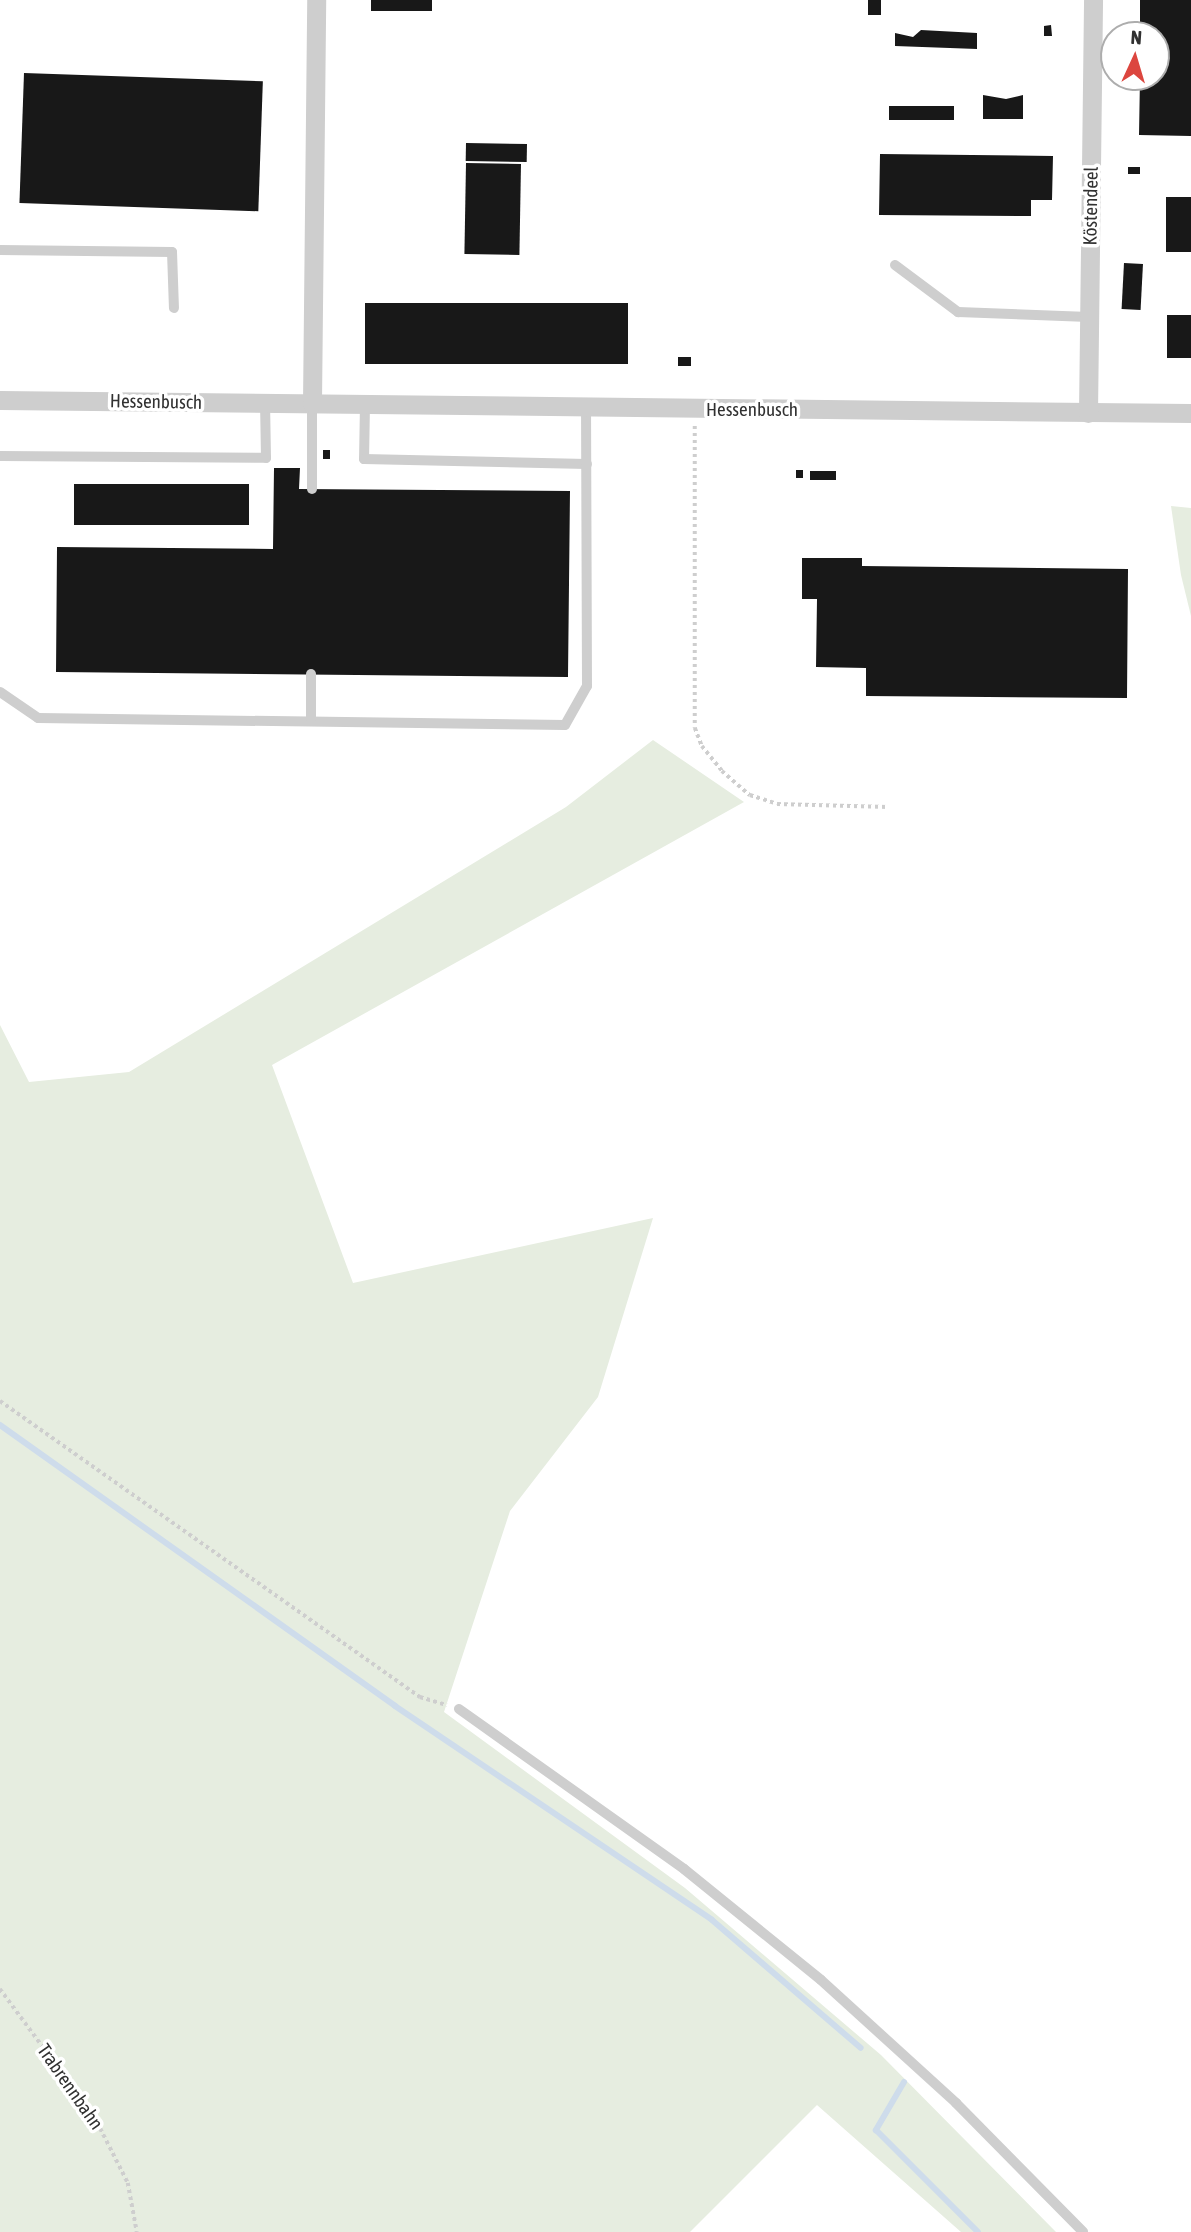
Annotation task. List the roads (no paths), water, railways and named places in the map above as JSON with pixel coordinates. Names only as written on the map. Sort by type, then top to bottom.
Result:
[{"type":"street","points":[[313,403],[316,0]]},
{"type":"street","name":"Köstendeel","points":[[1088,413],[1093,0]]},
{"type":"street","name":"Hessenbusch","points":[[0,400],[586,409],[1191,413]]},
{"type":"lane","points":[[0,250],[172,251],[174,308]]},
{"type":"lane","points":[[895,265],[958,312],[1089,317]]},
{"type":"lane","points":[[0,456],[266,458],[265,403]]},
{"type":"lane","points":[[312,489],[313,403]]},
{"type":"lane","points":[[365,404],[364,459],[587,464]]},
{"type":"lane","points":[[0,692],[38,718],[311,719],[565,725],[587,685],[586,409]]},
{"type":"lane","points":[[311,719],[312,674]]},
{"type":"lane","points":[[459,1709],[684,1869],[821,1980],[956,2103],[1083,2232]]},
{"type":"waterway","points":[[0,1425],[395,1706],[712,1920],[861,2048]]},
{"type":"waterway","points":[[904,2082],[876,2130],[978,2232]]}]
